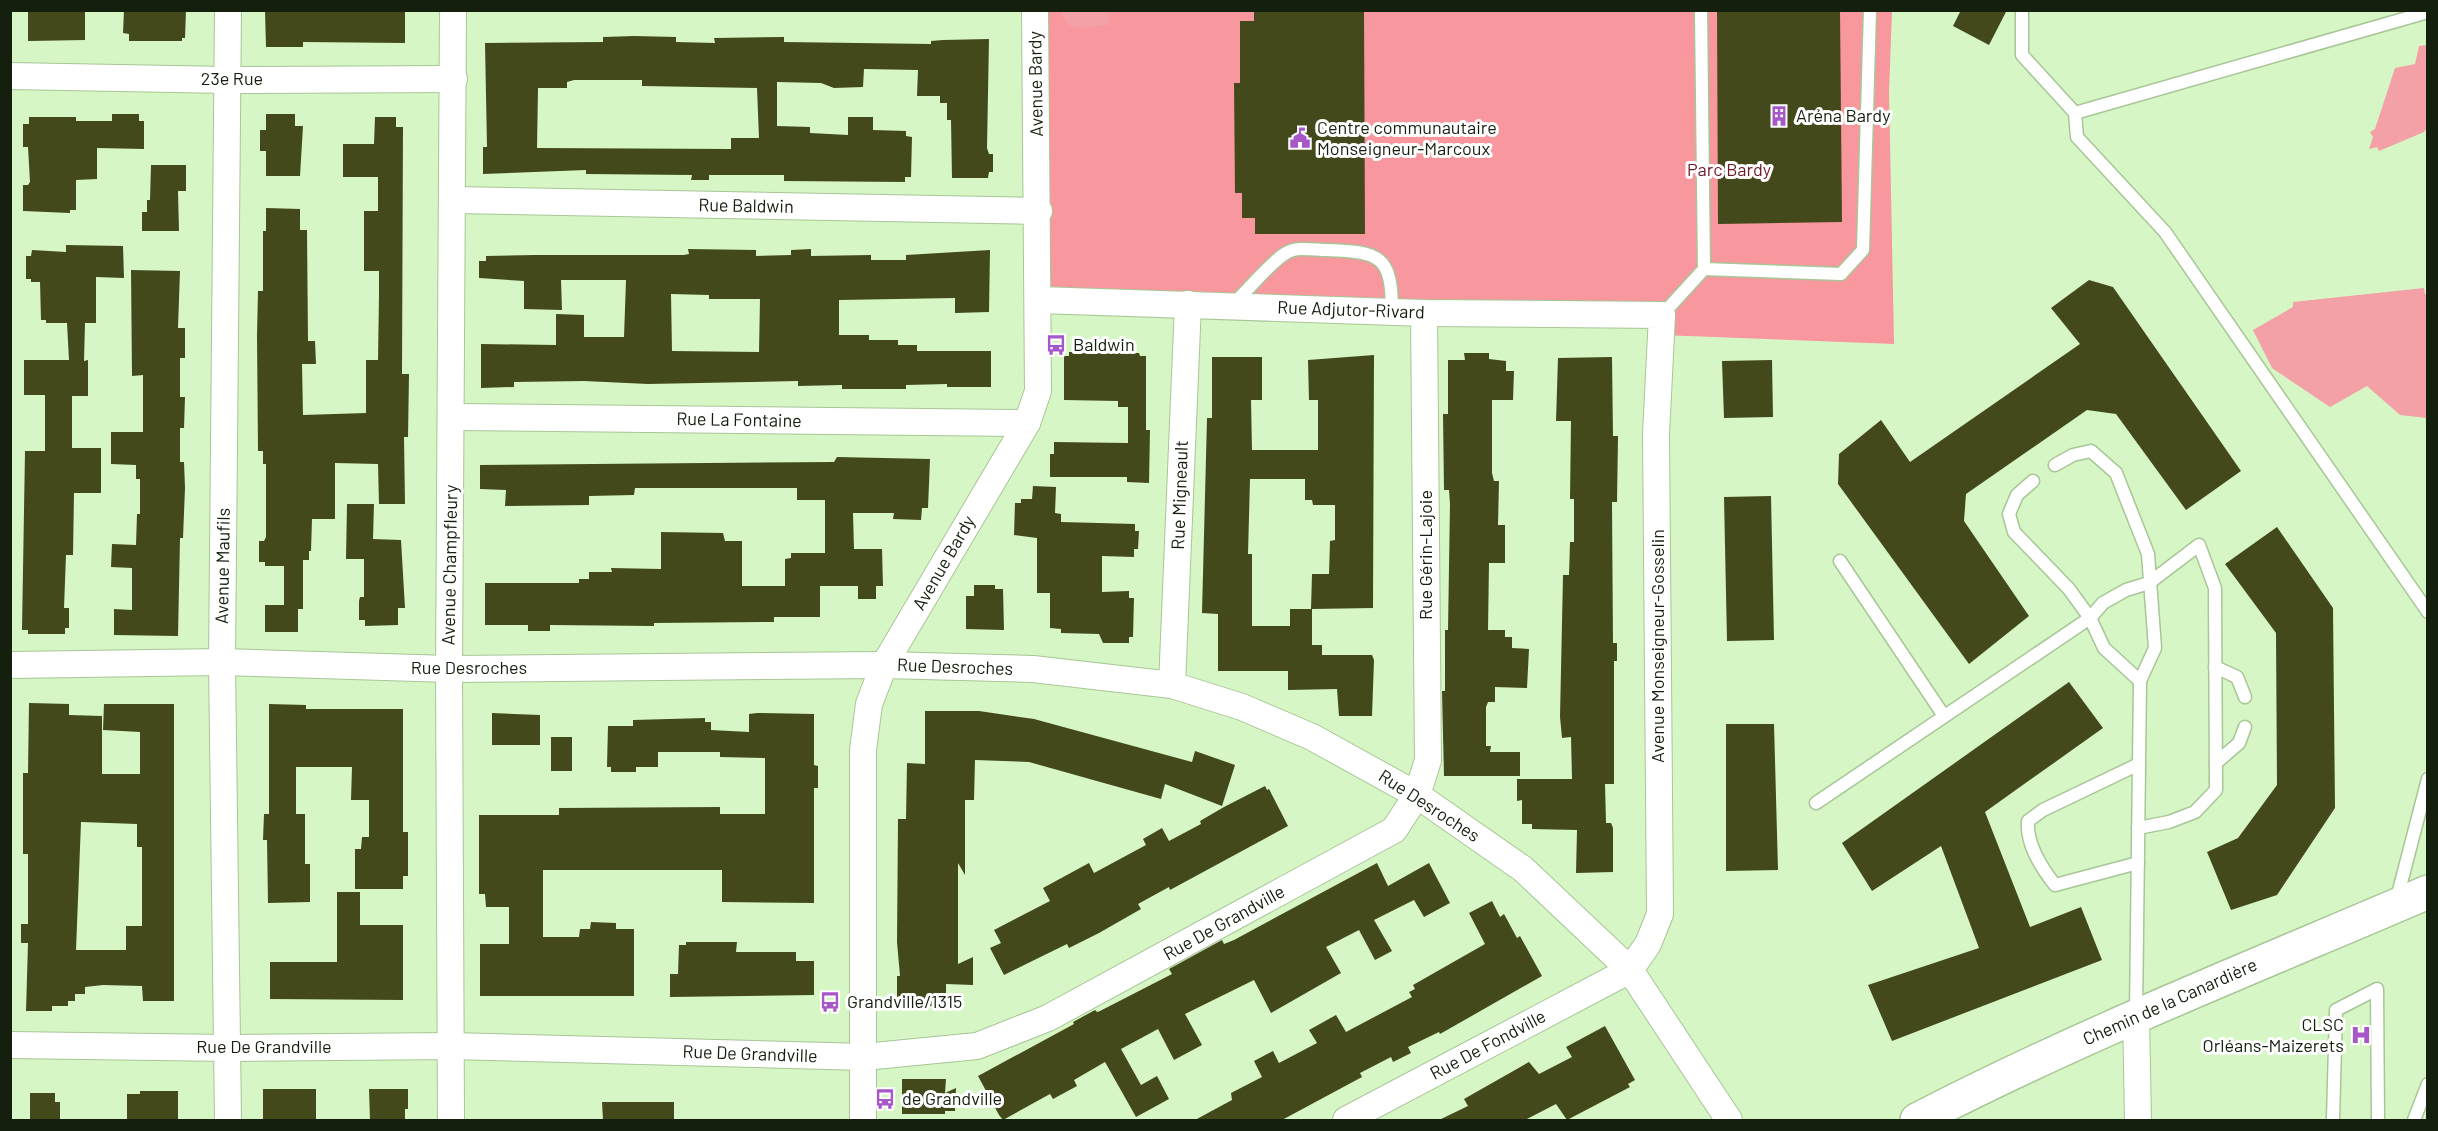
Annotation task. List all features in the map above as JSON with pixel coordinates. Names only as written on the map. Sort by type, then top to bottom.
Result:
[{"type":"main road","name":"Chemin de la Canardière","points":[[1917,1120],[1952,1112],[2136,1015],[2427,892]]},
{"type":"street","name":"Avenue Maufils","points":[[228,10],[222,663],[228,1120]]},
{"type":"street","name":"Avenue Champfleury","points":[[451,1120],[449,669],[453,10]]},
{"type":"street","name":"Avenue Bardy","points":[[862,1120],[864,1057],[863,750],[869,704],[884,665],[1027,423],[1038,391],[1039,211],[1035,10]]},
{"type":"street","name":"23e Rue","points":[[10,76],[228,80],[454,79]]},
{"type":"street","name":"Rue Baldwin","points":[[453,200],[1039,211]]},
{"type":"street","name":"Rue Adjutor-Rivard","points":[[1039,300],[1424,314],[1662,315]]},
{"type":"street","name":"Rue Migneault","points":[[1172,685],[1188,304]]},
{"type":"street","name":"Rue Gérin-Lajoie","points":[[1418,795],[1428,760],[1424,314]]},
{"type":"street","name":"Avenue Monseigneur-Gosselin","points":[[1630,970],[1648,944],[1660,914],[1656,434],[1662,315]]},
{"type":"street","name":"Rue La Fontaine","points":[[452,417],[1027,423]]},
{"type":"street","name":"Rue Desroches","points":[[10,665],[222,663],[449,669],[884,665],[1032,669],[1172,685],[1242,707],[1312,737],[1418,795],[1523,869],[1630,970],[1729,1120]]},
{"type":"street","name":"Rue De Grandville","points":[[10,1045],[228,1048],[451,1046],[864,1057],[977,1046],[1048,1018],[1394,830],[1418,795]]},
{"type":"street","name":"Rue De Fondville","points":[[1346,1120],[1630,970]]},
{"type":"street","points":[[2136,1015],[2138,1120]]},
{"type":"lane","points":[[1662,315],[1704,269],[1701,10]]},
{"type":"lane","points":[[1704,269],[1840,274],[1863,250],[1870,10]]},
{"type":"lane","points":[[2022,10],[2022,55],[2075,113],[2077,137],[2165,232],[2427,612]]},
{"type":"lane","points":[[2075,113],[2427,12]]},
{"type":"lane","points":[[1231,306],[1272,264],[1294,249],[1362,251],[1376,256],[1386,267],[1392,289],[1392,312]]},
{"type":"lane","points":[[2055,465],[2073,455],[2091,451],[2116,473],[2148,554],[2155,648],[2140,681],[2136,1015]]},
{"type":"lane","points":[[2033,481],[2017,495],[2009,514],[2014,532],[2069,589],[2090,618],[2104,648],[2140,681]]},
{"type":"lane","points":[[1816,803],[2090,618],[2103,603],[2126,590],[2149,583],[2199,545],[2215,588],[2216,790],[2195,812],[2169,822],[2138,828]]},
{"type":"lane","points":[[1840,561],[1944,716]]},
{"type":"lane","points":[[2215,667],[2237,677],[2245,697]]},
{"type":"lane","points":[[2216,763],[2239,743],[2245,727]]},
{"type":"lane","points":[[2138,863],[2055,885],[2042,869],[2027,833],[2028,821],[2043,810],[2139,764]]},
{"type":"lane","points":[[2395,906],[2427,779]]},
{"type":"lane","points":[[2333,1120],[2336,1010],[2377,989],[2378,1120]]},
{"type":"lane","points":[[2414,1120],[2427,1084]]},
{"type":"green space","name":"Parc Bardy","points":[[1035,11],[1892,11],[1889,92],[1894,344],[1661,335],[1662,315],[1039,300]]},
{"type":"shaded area","points":[[1060,11],[1109,11],[1109,25],[1079,28],[1068,25]]},
{"type":"shaded area","points":[[2427,45],[2427,128],[2424,132],[2379,151],[2377,147],[2369,149],[2373,137],[2370,132],[2375,129],[2395,68],[2415,64],[2419,46]]},
{"type":"shaded area","points":[[2424,288],[2425,294],[2428,294],[2427,418],[2400,415],[2367,386],[2330,407],[2272,368],[2253,330],[2293,307],[2293,302]]},
{"type":"building","points":[[28,10],[85,10],[85,40],[28,41]]},
{"type":"building","points":[[124,10],[186,10],[185,38],[182,38],[182,41],[129,41],[129,34],[123,33]]},
{"type":"building","points":[[265,10],[405,12],[405,43],[303,42],[303,47],[266,47]]},
{"type":"building","name":"Centre communautaire Monseigneur-Marcoux","points":[[1254,10],[1364,10],[1365,234],[1255,234],[1255,218],[1242,218],[1242,193],[1235,193],[1234,83],[1240,83],[1240,21],[1254,21]]},
{"type":"building","name":"Aréna Bardy","points":[[1717,10],[1840,10],[1842,222],[1718,224]]},
{"type":"building","points":[[1961,10],[2007,10],[1989,45],[1953,26]]},
{"type":"building","points":[[603,37],[676,37],[676,42],[715,43],[714,38],[784,37],[784,42],[931,44],[931,41],[989,39],[987,148],[989,154],[993,154],[993,172],[989,172],[988,178],[952,178],[951,120],[947,120],[947,103],[940,103],[940,96],[917,96],[918,70],[864,69],[863,87],[834,88],[821,83],[777,82],[777,126],[810,127],[810,133],[848,135],[848,117],[873,117],[873,130],[906,131],[906,136],[912,137],[911,177],[905,177],[905,182],[784,181],[784,175],[709,175],[709,180],[691,180],[692,175],[586,174],[586,170],[483,174],[483,147],[487,147],[485,43],[603,42]],"holes":[[[574,80],[642,80],[642,86],[757,88],[759,138],[731,138],[731,149],[537,148],[538,88],[567,88],[567,82]]]},
{"type":"building","points":[[112,114],[139,114],[139,121],[144,121],[144,149],[97,148],[97,179],[76,180],[76,210],[70,210],[70,213],[23,211],[23,185],[28,185],[30,182],[28,147],[23,147],[23,124],[29,124],[29,117],[76,117],[76,121],[112,121]]},
{"type":"building","points":[[266,114],[295,114],[295,126],[303,126],[300,176],[266,176],[266,151],[260,151],[260,130],[266,130]]},
{"type":"building","points":[[375,117],[396,117],[396,127],[403,127],[402,374],[409,374],[408,437],[404,437],[405,504],[379,504],[378,464],[335,463],[335,519],[312,519],[311,551],[309,551],[309,560],[303,560],[303,609],[298,609],[298,632],[265,632],[265,605],[284,605],[284,566],[265,566],[265,562],[259,562],[259,541],[264,541],[266,537],[266,464],[263,464],[263,451],[258,451],[257,336],[258,291],[263,291],[263,231],[266,231],[266,208],[300,209],[300,230],[307,230],[308,341],[315,341],[316,364],[302,364],[303,415],[366,413],[366,360],[378,360],[379,271],[364,271],[364,211],[378,211],[378,177],[343,177],[343,144],[374,144]]},
{"type":"building","points":[[151,165],[186,165],[186,191],[178,191],[179,231],[142,231],[142,212],[147,212],[147,200],[150,200]]},
{"type":"building","points":[[66,245],[123,246],[124,278],[96,277],[96,323],[85,323],[84,361],[88,360],[88,396],[72,396],[72,448],[101,448],[101,493],[74,493],[73,555],[66,555],[64,608],[69,608],[69,628],[65,628],[65,634],[28,634],[28,630],[22,630],[25,451],[45,451],[45,395],[24,395],[24,360],[69,360],[67,323],[46,323],[46,320],[41,320],[40,282],[31,282],[31,279],[26,279],[26,256],[31,256],[32,250],[66,252]]},
{"type":"building","points":[[688,249],[756,250],[756,256],[791,255],[791,250],[811,249],[811,256],[871,255],[871,260],[906,260],[906,255],[990,250],[989,312],[955,313],[955,298],[839,300],[839,335],[869,335],[869,340],[898,340],[898,345],[917,345],[917,351],[991,351],[991,387],[947,387],[947,384],[906,385],[906,389],[842,389],[842,385],[798,386],[798,381],[648,384],[584,381],[514,382],[514,387],[481,388],[481,344],[556,345],[556,314],[584,315],[584,337],[624,337],[626,280],[561,280],[562,310],[524,309],[524,281],[479,278],[479,261],[486,261],[486,256],[689,254]],"holes":[[[671,294],[709,295],[709,299],[760,299],[759,352],[672,351]]]},
{"type":"building","points":[[131,270],[180,271],[178,328],[185,328],[185,358],[180,358],[180,397],[185,397],[184,428],[180,428],[180,462],[184,462],[185,488],[183,538],[180,538],[178,636],[114,635],[114,609],[132,610],[132,568],[111,567],[112,544],[136,545],[137,514],[140,514],[140,479],[136,479],[136,465],[111,464],[111,432],[143,432],[143,375],[132,376]]},
{"type":"building","points":[[2089,280],[2113,287],[2241,471],[2186,510],[2116,414],[2087,410],[1966,494],[1964,521],[2029,616],[1969,664],[1838,484],[1839,454],[1881,420],[1910,462],[2080,344],[2051,308]]},
{"type":"building","points":[[1069,352],[1139,353],[1140,356],[1146,356],[1146,430],[1150,430],[1149,483],[1127,482],[1127,477],[1050,477],[1050,454],[1054,454],[1054,442],[1128,443],[1128,407],[1118,407],[1118,401],[1064,400],[1064,356],[1069,356]]},
{"type":"building","points":[[1464,353],[1489,353],[1489,359],[1506,361],[1506,371],[1514,371],[1513,400],[1492,400],[1492,473],[1494,481],[1499,481],[1498,525],[1505,525],[1505,563],[1489,563],[1488,630],[1505,630],[1505,637],[1512,637],[1512,648],[1529,649],[1527,688],[1495,687],[1495,702],[1488,702],[1486,707],[1486,746],[1491,746],[1490,752],[1520,752],[1520,776],[1444,776],[1442,691],[1445,691],[1445,630],[1448,630],[1450,504],[1449,490],[1444,490],[1443,414],[1448,414],[1448,360],[1465,360]]},
{"type":"building","points":[[1374,355],[1373,608],[1312,609],[1312,645],[1322,645],[1322,655],[1372,655],[1374,660],[1372,716],[1339,716],[1337,689],[1288,690],[1288,671],[1218,671],[1218,614],[1202,613],[1207,418],[1212,418],[1212,357],[1262,357],[1262,400],[1251,400],[1252,450],[1318,450],[1318,400],[1309,400],[1308,360]],"holes":[[[1250,479],[1305,479],[1305,500],[1312,500],[1313,505],[1335,505],[1335,540],[1330,541],[1329,574],[1312,574],[1311,609],[1290,609],[1290,626],[1252,626],[1252,554],[1248,554]]]},
{"type":"building","points":[[1612,357],[1613,436],[1618,436],[1617,502],[1612,502],[1613,643],[1617,643],[1617,661],[1614,661],[1614,784],[1605,784],[1606,823],[1611,823],[1613,828],[1613,872],[1576,873],[1577,830],[1532,829],[1532,824],[1522,824],[1522,800],[1517,801],[1517,779],[1572,779],[1571,737],[1562,738],[1560,717],[1563,575],[1569,575],[1570,542],[1574,542],[1574,499],[1570,499],[1571,421],[1556,421],[1558,358]]},
{"type":"building","points":[[1772,360],[1773,417],[1724,418],[1722,361]]},
{"type":"building","points":[[837,457],[930,459],[928,508],[922,508],[921,520],[893,519],[894,513],[853,513],[854,549],[882,549],[883,586],[876,586],[876,599],[858,599],[858,586],[820,586],[820,617],[774,617],[774,622],[654,623],[654,626],[550,625],[550,631],[528,631],[528,625],[485,625],[485,583],[579,583],[579,579],[589,579],[589,572],[612,572],[611,568],[661,569],[661,532],[723,533],[725,541],[742,541],[742,586],[785,586],[785,559],[791,558],[791,553],[825,553],[825,500],[797,500],[797,488],[635,488],[634,495],[589,496],[589,505],[505,506],[506,490],[480,489],[480,465],[834,462]]},
{"type":"building","points":[[1033,486],[1056,487],[1055,513],[1061,514],[1061,522],[1135,524],[1135,531],[1139,531],[1138,549],[1134,549],[1134,557],[1102,556],[1102,592],[1129,591],[1129,598],[1134,598],[1133,637],[1129,637],[1129,643],[1103,643],[1099,634],[1061,633],[1061,629],[1050,628],[1050,593],[1037,593],[1037,538],[1014,535],[1015,503],[1021,503],[1021,499],[1032,499]]},
{"type":"building","points":[[1771,496],[1774,640],[1727,641],[1724,497]]},
{"type":"building","points":[[347,504],[374,504],[373,539],[401,540],[405,608],[398,608],[398,625],[365,626],[365,620],[359,620],[359,601],[360,597],[364,597],[364,559],[346,559]]},
{"type":"building","points":[[2277,527],[2333,608],[2335,808],[2277,895],[2231,910],[2207,852],[2238,838],[2277,785],[2276,633],[2225,564]]},
{"type":"building","points":[[974,585],[995,585],[995,589],[1003,589],[1004,630],[966,629],[966,596],[974,596]]},
{"type":"building","points":[[2069,682],[2103,728],[1985,812],[2030,927],[2081,907],[2102,960],[1892,1041],[1868,985],[1979,948],[1941,846],[1872,891],[1842,843]]},
{"type":"building","points":[[29,703],[69,704],[69,715],[102,716],[102,774],[140,774],[140,732],[103,730],[104,704],[174,704],[174,1001],[143,1001],[142,986],[103,985],[85,987],[85,994],[75,994],[75,1001],[68,1001],[68,1006],[52,1006],[52,1011],[26,1011],[28,943],[21,943],[21,924],[28,924],[28,854],[23,854],[23,773],[28,773]],"holes":[[[81,822],[137,824],[137,847],[142,847],[142,926],[126,926],[126,950],[76,950]]]},
{"type":"building","points":[[269,704],[306,705],[306,709],[403,709],[403,832],[408,832],[408,876],[403,876],[403,889],[355,889],[355,849],[361,849],[362,837],[369,837],[369,800],[351,800],[352,767],[296,767],[296,814],[305,814],[305,864],[310,864],[310,902],[268,903],[267,840],[263,840],[264,814],[269,814]]},
{"type":"building","points":[[925,711],[979,711],[1034,719],[1192,762],[1195,751],[1235,765],[1222,806],[1165,784],[1161,799],[1029,762],[975,760],[974,800],[965,800],[965,875],[958,863],[958,964],[973,957],[973,985],[946,984],[946,999],[938,999],[938,1006],[897,1006],[897,976],[900,976],[897,942],[898,819],[906,819],[907,763],[925,764]]},
{"type":"building","points":[[492,713],[540,715],[540,745],[492,745]]},
{"type":"building","points":[[749,714],[814,714],[814,765],[818,766],[818,788],[814,788],[814,903],[722,902],[722,870],[543,870],[543,937],[579,937],[580,929],[590,929],[591,922],[616,923],[616,929],[634,929],[634,996],[480,996],[480,944],[509,944],[509,907],[486,907],[485,894],[479,894],[479,815],[559,815],[559,808],[720,807],[720,814],[765,814],[765,758],[720,757],[720,752],[658,752],[658,767],[636,767],[636,772],[611,772],[611,767],[607,767],[608,726],[633,726],[633,720],[705,718],[705,722],[711,722],[711,730],[749,732]]},
{"type":"building","points":[[1726,724],[1774,724],[1778,870],[1726,871]]},
{"type":"building","points":[[551,737],[572,737],[572,771],[551,771]]},
{"type":"building","points":[[1265,786],[1267,790],[1269,789],[1288,826],[1170,890],[1169,887],[1138,904],[1141,909],[1099,933],[1069,948],[1067,944],[1004,975],[990,948],[1001,943],[994,930],[1050,901],[1043,888],[1089,863],[1094,873],[1146,845],[1143,839],[1162,828],[1169,841],[1201,824],[1200,821],[1224,807]]},
{"type":"building","points":[[1377,863],[1388,886],[1429,863],[1450,903],[1424,917],[1414,900],[1374,920],[1392,951],[1375,960],[1359,930],[1326,947],[1341,973],[1271,1013],[1254,980],[1185,1014],[1202,1045],[1174,1060],[1158,1029],[1121,1049],[1141,1085],[1157,1076],[1169,1099],[1136,1117],[1105,1062],[1074,1080],[1077,1086],[1053,1099],[1050,1094],[1003,1120],[999,1115],[978,1076],[1074,1024],[1073,1022],[1095,1010],[1100,1011],[1172,974],[1169,969],[1222,940],[1224,944],[1234,940]]},
{"type":"building","points":[[337,892],[360,892],[360,925],[403,925],[403,1000],[270,999],[270,962],[337,962]]},
{"type":"building","points":[[1492,901],[1500,917],[1504,914],[1517,938],[1520,936],[1542,976],[1440,1034],[1439,1032],[1408,1047],[1411,1053],[1393,1062],[1391,1057],[1360,1073],[1362,1077],[1282,1120],[1195,1120],[1232,1100],[1231,1093],[1262,1077],[1254,1061],[1273,1051],[1279,1063],[1317,1043],[1309,1030],[1336,1015],[1346,1032],[1412,997],[1409,992],[1415,989],[1413,985],[1485,944],[1469,913]]},
{"type":"building","points":[[686,942],[737,942],[736,952],[796,952],[796,961],[814,961],[814,995],[670,997],[670,974],[678,974],[679,945],[686,945]]},
{"type":"building","points":[[1605,1026],[1635,1080],[1628,1084],[1630,1087],[1567,1120],[1556,1104],[1525,1120],[1439,1120],[1468,1106],[1464,1099],[1529,1062],[1539,1074],[1572,1057],[1566,1047]]},
{"type":"building","points":[[902,1079],[946,1079],[945,1093],[956,1088],[955,1111],[945,1111],[945,1114],[902,1114]]},
{"type":"building","points":[[263,1089],[316,1089],[316,1120],[263,1120]]},
{"type":"building","points":[[369,1089],[408,1089],[408,1109],[405,1109],[405,1119],[370,1120]]},
{"type":"building","points":[[140,1091],[178,1091],[178,1120],[127,1120],[127,1094],[140,1094]]},
{"type":"building","points":[[30,1093],[55,1093],[55,1102],[60,1102],[60,1120],[30,1120]]},
{"type":"building","points":[[602,1102],[674,1102],[674,1120],[603,1120]]},
{"type":"place","name":"Aréna Bardy","points":[[1779,116]]},
{"type":"place","name":"Centre communautaire Monseigneur-Marcoux","points":[[1300,138]]},
{"type":"place","name":"Baldwin","points":[[1056,345]]},
{"type":"place","name":"Grandville/1315","points":[[830,1002]]},
{"type":"place","name":"CLSC Orléans-Maizerets","points":[[2361,1035]]},
{"type":"place","name":"de Grandville","points":[[885,1099]]}]
